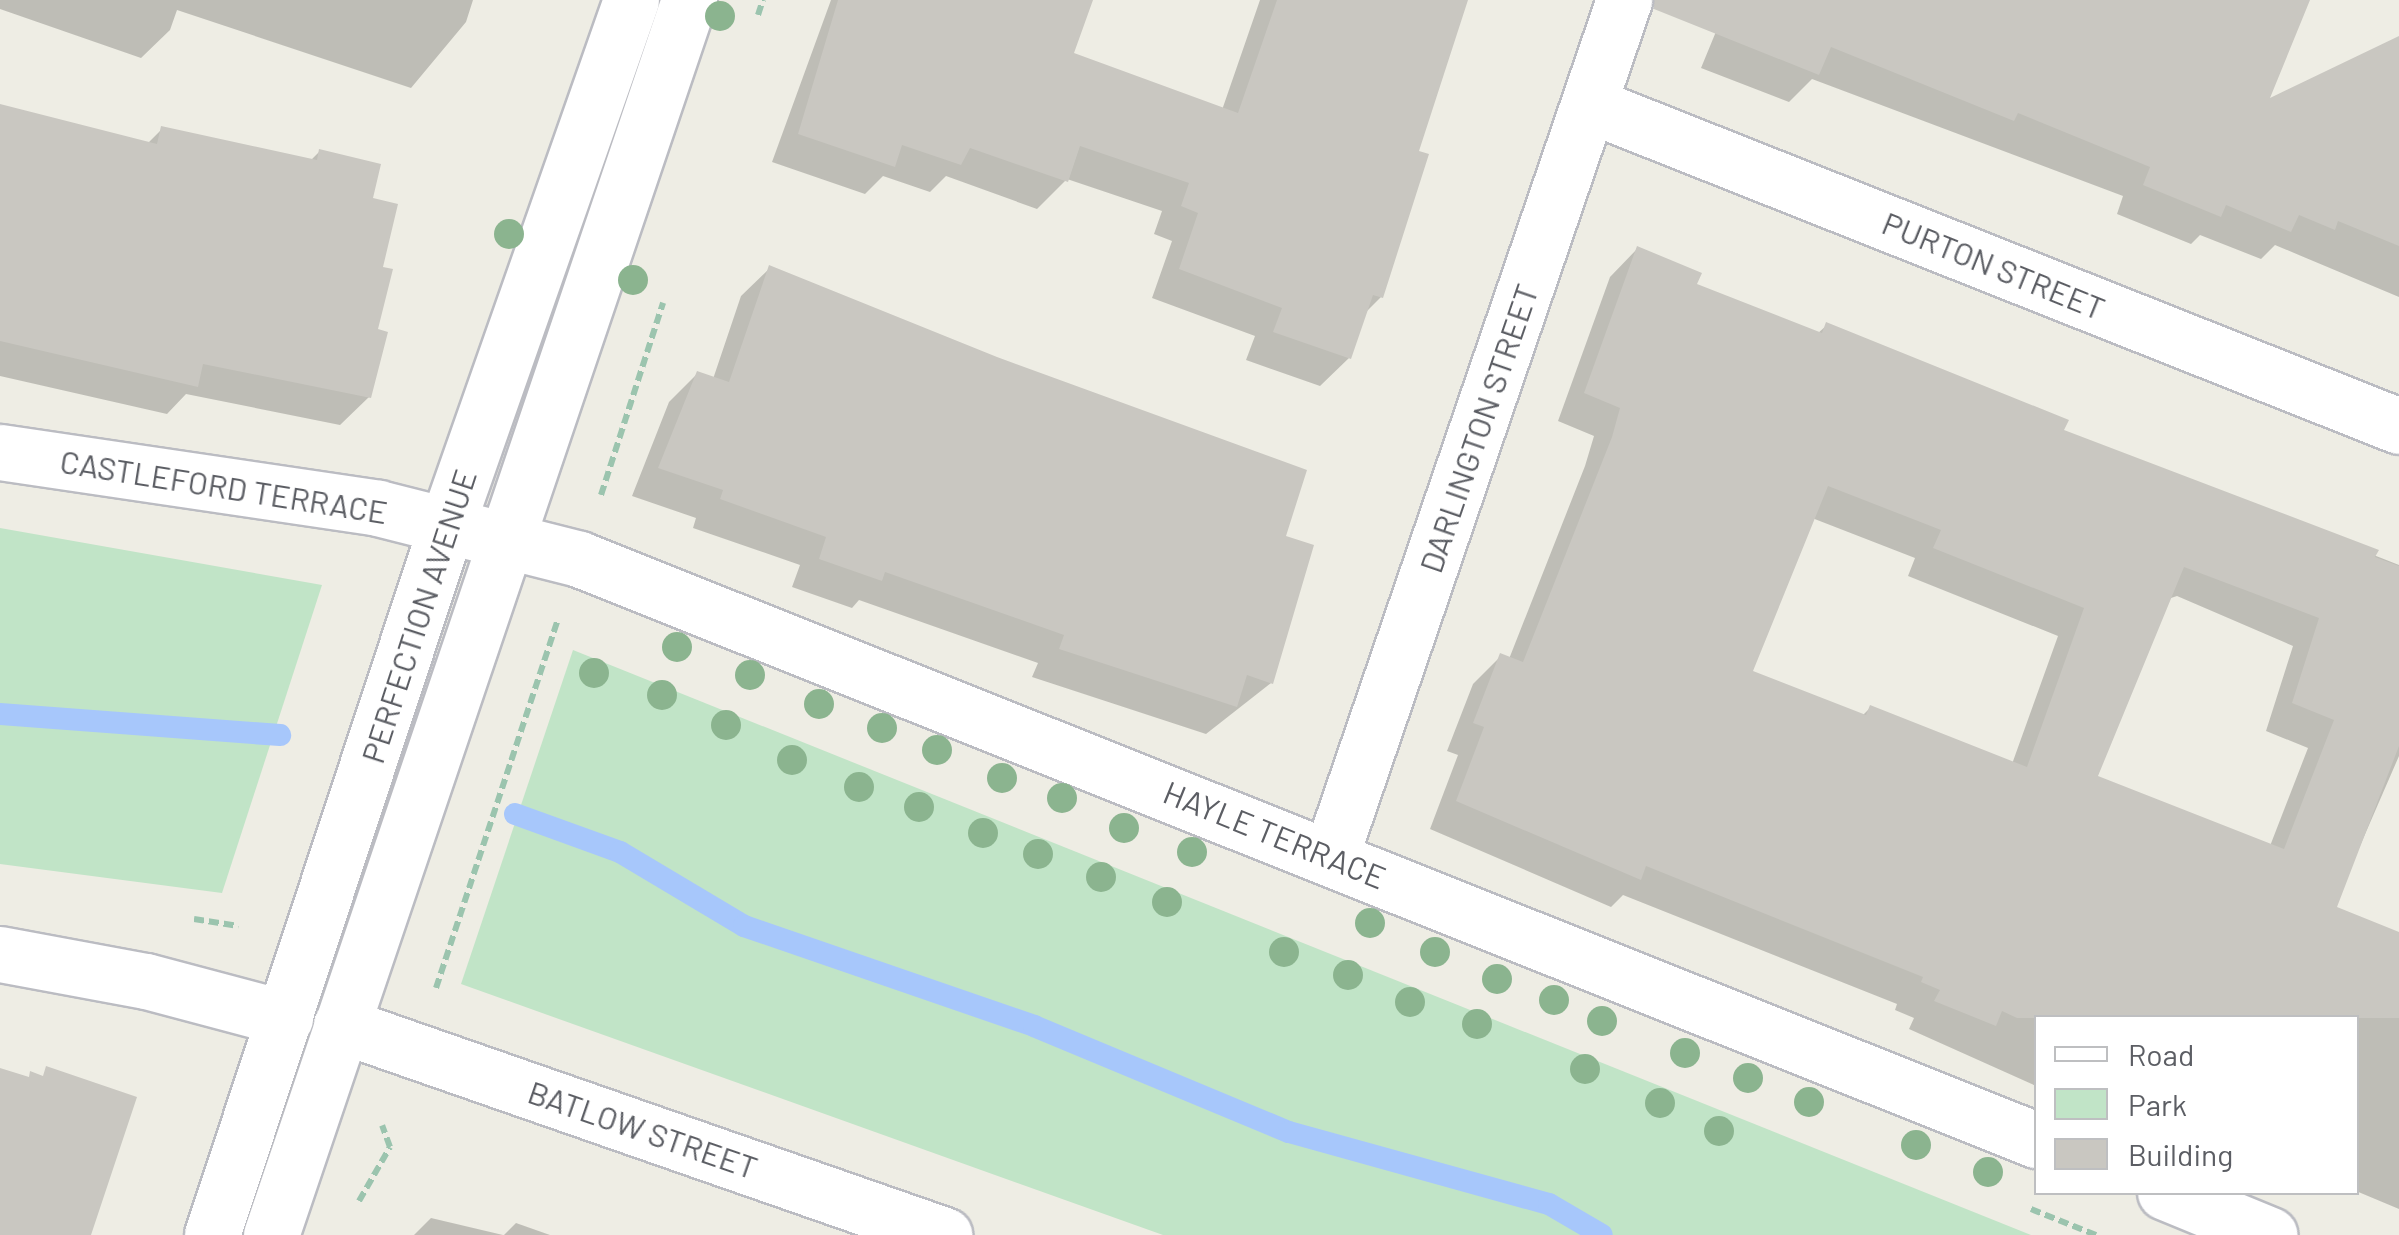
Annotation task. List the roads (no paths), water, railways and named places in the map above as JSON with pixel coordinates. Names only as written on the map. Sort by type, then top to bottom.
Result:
[{"type":"street","name":"PERFECTION AVENUE","points":[[212,1235],[447,524],[631,0]]},
{"type":"street","name":"PERFECTION AVENUE","points":[[271,1235],[688,0]]},
{"type":"street","name":"DARLINGTON STREET","points":[[1331,856],[1624,0]]},
{"type":"street","name":"PURTON STREET","points":[[1590,104],[2399,426]]},
{"type":"street","name":"CASTLEFORD TERRACE","points":[[0,452],[447,524],[508,539]]},
{"type":"street","name":"HAYLE TERRACE","points":[[508,539],[578,559],[2034,1139]]},
{"type":"street","points":[[0,954],[162,984],[285,1018]]},
{"type":"street","name":"BATLOW STREET","points":[[341,1025],[944,1235]]},
{"type":"street","points":[[2172,1195],[2270,1235]]},
{"type":"waterway","points":[[0,714],[280,735]]},
{"type":"waterway","points":[[515,814],[620,852],[744,926],[1034,1026],[1289,1132],[1549,1204],[1602,1235]]}]
